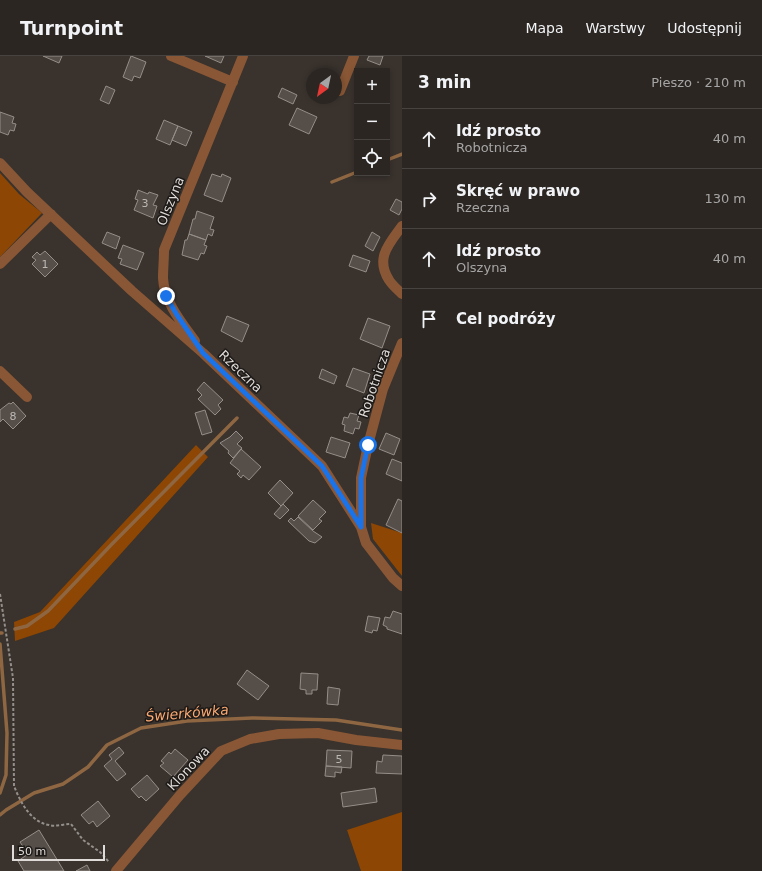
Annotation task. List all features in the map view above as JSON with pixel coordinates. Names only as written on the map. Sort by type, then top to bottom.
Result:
[{"type":"street","points":[[171,56],[233,82]]},
{"type":"street","name":"Olszyna","points":[[203,353],[166,296],[163,280],[164,250],[243,56]]},
{"type":"street","points":[[342,86],[354,56]]},
{"type":"street","name":"Rzeczna","points":[[0,163],[28,192],[132,291],[203,353],[322,466],[361,527],[366,543],[393,578],[402,586]]},
{"type":"street","points":[[0,264],[51,214]]},
{"type":"street","points":[[402,226],[384,252],[382,264],[389,281],[402,294]]},
{"type":"street","name":"Robotnicza","points":[[361,527],[361,478],[368,445],[383,389],[402,343]]},
{"type":"street","points":[[0,371],[28,397]]},
{"type":"street","name":"Klonowa","points":[[117,870],[180,795],[221,751],[250,739],[279,734],[318,733],[356,740],[402,745]]},
{"type":"path","points":[[0,594],[13,678],[14,786],[20,801],[35,819],[49,826],[71,824],[83,840],[100,852],[117,870]]},
{"type":"shaded area","points":[[0,173],[19,194],[42,213],[0,257]]},
{"type":"shaded area","points":[[196,445],[208,457],[54,628],[15,641],[14,622],[40,612]]},
{"type":"shaded area","points":[[371,523],[402,533],[402,576],[373,539]]},
{"type":"shaded area","points":[[402,812],[402,871],[361,871],[347,830]]},
{"type":"building","points":[[43,56],[62,56],[59,63]]},
{"type":"building","points":[[131,56],[146,62],[140,78],[134,76],[132,81],[123,77]]},
{"type":"building","points":[[205,56],[224,56],[221,63]]},
{"type":"building","points":[[369,56],[383,56],[380,65],[367,60]]},
{"type":"building","points":[[106,86],[115,90],[109,104],[100,100]]},
{"type":"building","points":[[282,88],[297,95],[293,104],[278,97]]},
{"type":"building","points":[[297,108],[317,117],[309,134],[289,125]]},
{"type":"building","points":[[0,112],[14,117],[12,123],[16,124],[14,131],[10,130],[8,135],[0,132]]},
{"type":"building","points":[[164,120],[178,126],[170,145],[156,139]]},
{"type":"building","points":[[178,126],[192,132],[186,146],[172,140]]},
{"type":"building","points":[[212,174],[221,177],[222,174],[231,178],[222,202],[204,195]]},
{"type":"building","points":[[138,190],[148,194],[149,192],[158,195],[153,205],[157,206],[153,218],[134,210],[138,200],[135,199]]},
{"type":"building","points":[[396,199],[402,202],[402,209],[399,215],[390,210]]},
{"type":"building","points":[[197,211],[214,217],[210,229],[214,230],[212,236],[208,234],[206,240],[189,234]]},
{"type":"building","points":[[107,232],[120,237],[116,249],[102,243]]},
{"type":"building","points":[[372,232],[380,237],[373,251],[365,246]]},
{"type":"building","points":[[189,234],[206,240],[204,245],[207,246],[204,254],[201,253],[198,260],[182,255],[185,240],[187,240]]},
{"type":"building","points":[[123,245],[144,253],[137,270],[120,264],[122,259],[118,258]]},
{"type":"building","points":[[45,251],[58,264],[45,277],[32,264],[36,260],[32,257],[37,252],[40,255]]},
{"type":"building","points":[[353,255],[370,261],[366,272],[349,266]]},
{"type":"building","points":[[227,316],[249,325],[242,342],[221,331]]},
{"type":"building","points":[[368,318],[390,326],[382,348],[360,339]]},
{"type":"building","points":[[353,368],[370,374],[364,393],[346,386]]},
{"type":"building","points":[[322,369],[337,376],[334,384],[319,378]]},
{"type":"building","points":[[204,382],[223,400],[218,405],[221,409],[215,415],[198,399],[202,395],[197,390]]},
{"type":"building","points":[[13,402],[26,416],[13,429],[3,419],[0,422],[0,410],[9,403],[11,404]]},
{"type":"building","points":[[205,410],[212,432],[202,435],[195,413]]},
{"type":"building","points":[[350,413],[359,415],[357,421],[361,422],[359,429],[355,428],[353,434],[344,431],[345,425],[342,424],[344,417],[348,418]]},
{"type":"building","points":[[236,431],[243,438],[237,444],[242,448],[233,458],[228,453],[229,451],[220,443]]},
{"type":"building","points":[[386,433],[400,439],[394,455],[379,449]]},
{"type":"building","points":[[331,437],[350,443],[345,458],[326,452]]},
{"type":"building","points":[[241,449],[261,467],[249,480],[243,475],[241,478],[237,474],[240,471],[230,463]]},
{"type":"building","points":[[392,459],[402,463],[402,481],[386,474]]},
{"type":"building","points":[[280,480],[293,493],[281,506],[268,493]]},
{"type":"building","points":[[398,499],[402,501],[402,533],[386,525]]},
{"type":"building","points":[[313,500],[326,512],[319,519],[322,521],[313,530],[298,516]]},
{"type":"building","points":[[283,504],[289,510],[280,519],[274,514]]},
{"type":"building","points":[[298,517],[322,537],[315,543],[309,541],[288,521],[291,518],[294,521]]},
{"type":"building","points":[[393,611],[402,614],[402,634],[387,629],[387,627],[383,625],[385,617],[390,618]]},
{"type":"building","points":[[368,616],[380,618],[377,631],[373,630],[372,633],[365,631]]},
{"type":"building","points":[[247,670],[269,686],[258,700],[237,684]]},
{"type":"building","points":[[301,673],[318,674],[317,690],[312,690],[312,694],[306,694],[306,690],[300,689]]},
{"type":"building","points":[[328,687],[340,689],[338,705],[327,704]]},
{"type":"building","points":[[119,747],[124,753],[115,761],[126,774],[117,781],[104,766],[112,759],[109,755]]},
{"type":"building","points":[[175,749],[188,760],[173,777],[160,766],[164,763],[161,761],[169,752],[171,754]]},
{"type":"building","points":[[327,750],[352,751],[351,768],[326,766]]},
{"type":"building","points":[[383,755],[402,756],[402,774],[376,773],[377,761],[382,762]]},
{"type":"building","points":[[326,766],[342,767],[341,773],[335,772],[335,777],[325,776]]},
{"type":"building","points":[[147,775],[159,789],[146,801],[141,796],[139,798],[131,789]]},
{"type":"building","points":[[375,788],[377,802],[343,807],[341,793]]},
{"type":"building","points":[[98,801],[110,816],[97,827],[93,821],[89,824],[81,815]]},
{"type":"building","points":[[39,830],[64,871],[24,871],[18,861],[28,854],[20,842]]},
{"type":"building","points":[[87,865],[90,871],[76,871]]},
{"type":"waterway","points":[[390,159],[402,154]]},
{"type":"waterway","points":[[332,182],[354,173]]},
{"type":"waterway","points":[[15,629],[27,626],[48,611],[237,418]]},
{"type":"waterway","points":[[0,644],[7,733],[6,775],[0,793]]},
{"type":"waterway","name":"Świerkówka","points":[[0,815],[34,793],[63,784],[88,767],[107,745],[141,728],[187,721],[252,718],[336,720],[402,730]]},
{"type":"route","points":[[166,296],[203,353],[322,466],[361,527],[361,478],[368,445]]}]
